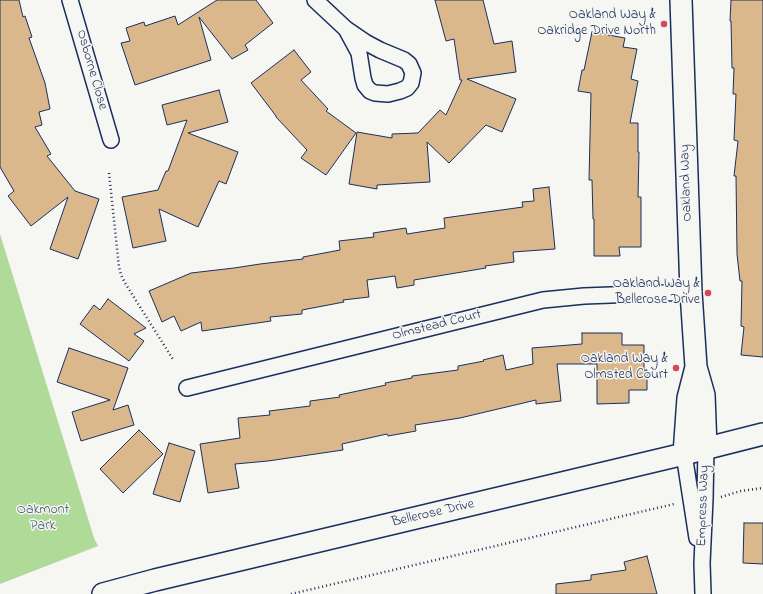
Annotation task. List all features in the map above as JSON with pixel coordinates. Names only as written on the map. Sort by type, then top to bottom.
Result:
[{"type":"main road","name":"Oakland Way","points":[[680,0],[691,292],[696,367],[704,395],[706,448]]},
{"type":"main road","name":"Oakland Way","points":[[684,454],[688,398],[696,367]]},
{"type":"main road","name":"Bellerose Drive","points":[[103,594],[154,580],[763,434]]},
{"type":"street","name":"Osborne Close","points":[[70,0],[111,140]]},
{"type":"street","points":[[316,0],[346,29],[365,42],[404,60],[409,64],[413,73],[411,83],[407,88],[388,94],[370,91],[365,85],[359,53],[346,29]]},
{"type":"street","name":"Olmstead Court","points":[[187,388],[543,300],[584,296],[691,292]]},
{"type":"street","name":"Empress Way","points":[[703,594],[698,500],[706,448]]},
{"type":"street","name":"Empress Way","points":[[684,454],[698,500]]},
{"type":"path","points":[[109,173],[121,275],[174,361]]},
{"type":"path","points":[[291,594],[698,500],[763,488]]},
{"type":"green space","name":"Oakmont Park","points":[[0,234],[94,538],[98,546],[0,584]]},
{"type":"building","points":[[0,0],[19,0],[23,17],[25,16],[32,37],[29,38],[45,83],[50,109],[39,112],[42,125],[35,127],[51,154],[47,156],[75,191],[99,199],[78,259],[50,249],[68,197],[31,226],[8,196],[14,191],[0,167]]},
{"type":"building","points":[[217,0],[256,0],[273,23],[245,45],[248,50],[232,59],[199,17],[211,60],[135,85],[121,43],[130,41],[126,28],[144,22],[145,26],[175,16],[178,25]]},
{"type":"building","points":[[435,0],[483,0],[494,44],[512,41],[516,72],[467,79],[516,99],[502,132],[486,125],[449,163],[427,142],[430,182],[377,185],[377,189],[349,184],[357,132],[392,138],[392,134],[418,133],[440,110],[446,115],[462,80],[460,80],[454,39],[446,41]]},
{"type":"building","points":[[731,0],[763,0],[763,357],[741,355],[744,327],[741,326],[742,281],[740,281],[737,254],[736,176],[734,176],[738,141],[734,140],[736,94],[733,94],[734,68],[732,68],[730,21]]},
{"type":"building","points":[[592,32],[625,38],[623,47],[637,49],[631,79],[638,81],[630,123],[638,123],[638,197],[641,197],[641,247],[619,247],[620,256],[594,256],[592,180],[589,180],[591,93],[578,91]]},
{"type":"building","points":[[294,50],[311,72],[301,80],[328,109],[326,111],[356,133],[326,175],[301,158],[307,150],[276,117],[251,83]]},
{"type":"building","points":[[219,90],[228,122],[188,133],[238,152],[226,184],[219,181],[198,227],[159,209],[166,241],[133,248],[122,197],[158,190],[166,171],[168,171],[187,120],[167,125],[162,105]]},
{"type":"building","points":[[549,187],[555,249],[513,252],[514,262],[485,266],[486,268],[414,280],[414,285],[397,288],[395,276],[367,280],[369,297],[343,300],[344,302],[302,310],[302,314],[270,317],[271,321],[202,331],[201,322],[181,331],[174,316],[162,322],[149,291],[191,273],[303,259],[303,257],[340,250],[339,241],[374,237],[373,233],[406,228],[407,234],[445,228],[444,218],[523,207],[522,202],[534,201],[533,189]]},
{"type":"building","points":[[108,299],[146,328],[134,334],[144,341],[129,361],[80,324],[94,305],[100,310]]},
{"type":"building","points":[[582,333],[622,333],[622,345],[644,345],[644,370],[647,370],[647,390],[629,390],[629,403],[597,404],[597,364],[557,364],[561,401],[536,404],[536,400],[460,418],[415,425],[416,431],[388,436],[387,434],[342,444],[343,450],[268,461],[235,464],[239,488],[208,493],[200,444],[240,438],[238,418],[270,415],[269,411],[310,406],[310,401],[340,397],[339,395],[386,385],[385,383],[412,378],[412,376],[458,370],[458,366],[484,361],[483,360],[503,355],[506,370],[533,364],[532,348],[582,344]]},
{"type":"building","points":[[69,348],[128,368],[113,410],[128,405],[134,425],[81,441],[72,412],[110,400],[57,382]]},
{"type":"building","points":[[139,430],[163,454],[123,493],[100,469]]},
{"type":"building","points":[[169,443],[195,451],[180,502],[153,494]]},
{"type":"building","points":[[744,523],[763,523],[763,564],[743,563]]},
{"type":"building","points":[[647,556],[657,594],[556,594],[556,584],[591,580],[591,575],[626,570],[624,562]]},
{"type":"place","name":"Oakland Way & Oakridge Drive North","points":[[664,24]]},
{"type":"place","name":"Oakland Way & Bellerose Drive","points":[[708,293]]},
{"type":"place","name":"Oakland Way & Olmsted Court","points":[[676,368]]}]
